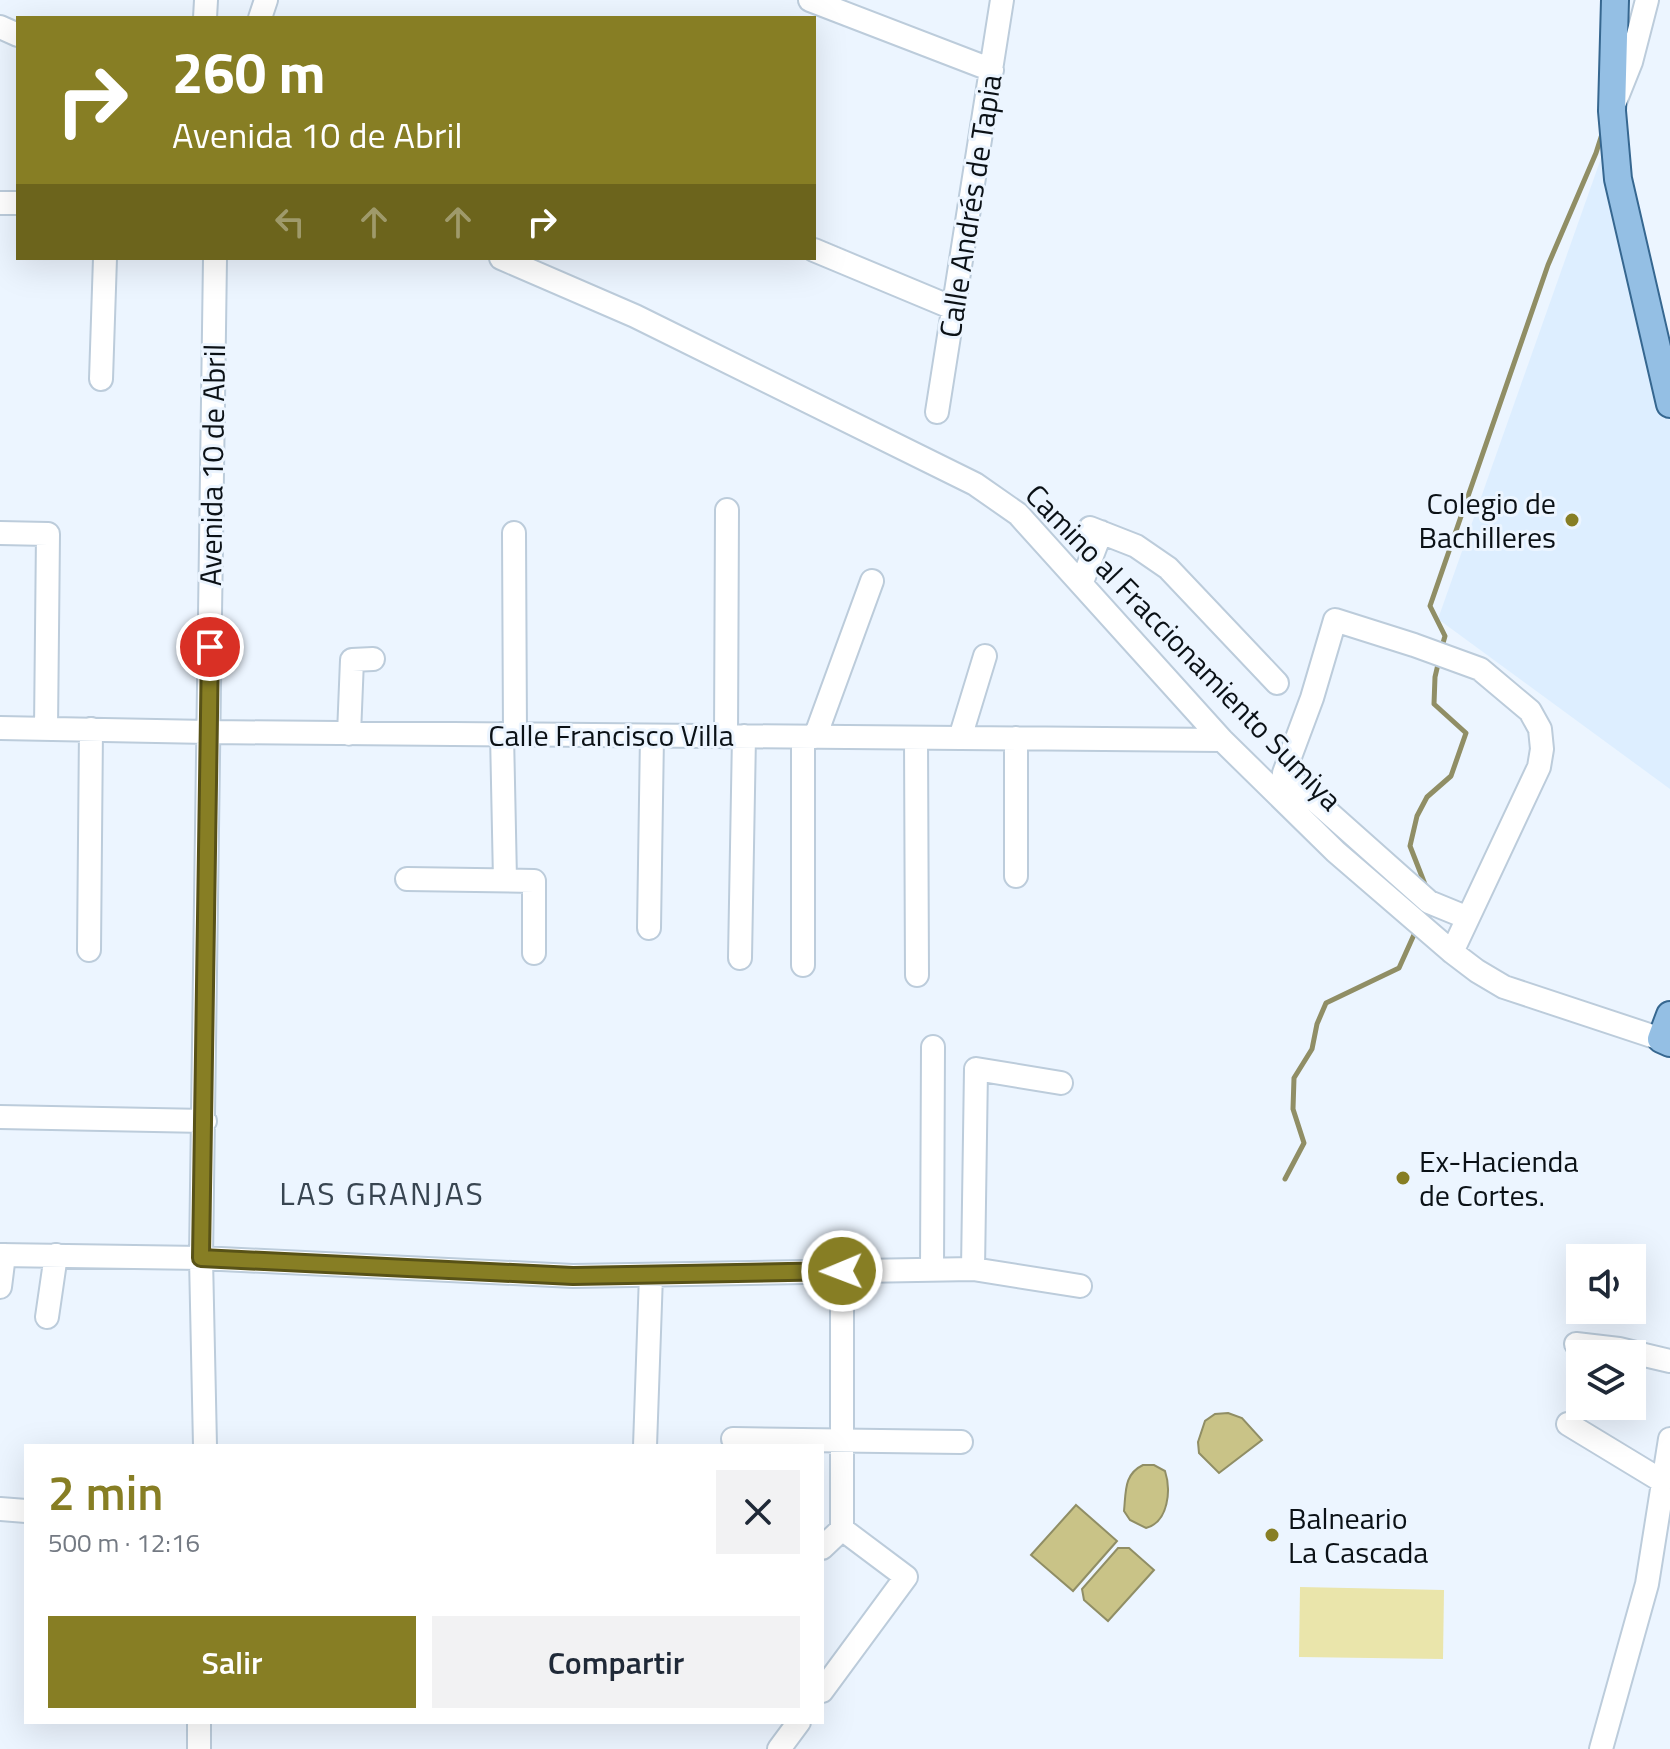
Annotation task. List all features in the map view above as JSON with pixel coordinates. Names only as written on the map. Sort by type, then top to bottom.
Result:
[{"type":"main road","points":[[1615,0],[1612,111],[1618,179],[1663,341],[1670,404]]},
{"type":"street","points":[[810,0],[992,70]]},
{"type":"street","name":"Calle Andrés de Tapia","points":[[937,412],[1002,0]]},
{"type":"street","points":[[1612,111],[1631,62],[1647,0]]},
{"type":"street","points":[[816,251],[953,308]]},
{"type":"street","points":[[101,379],[105,260]]},
{"type":"street","name":"Avenida 10 de Abril","points":[[203,1444],[201,1258],[215,260]]},
{"type":"street","name":"Camino al Fraccionamiento Sumiya","points":[[506,260],[635,316],[975,484],[1018,514],[1222,740],[1336,852],[1452,952],[1504,987],[1667,1032]]},
{"type":"street","points":[[727,510],[740,958]]},
{"type":"street","points":[[1082,582],[1096,530],[1136,546],[1168,568],[1277,683]]},
{"type":"street","points":[[0,533],[48,534],[46,728]]},
{"type":"street","points":[[505,880],[514,533]]},
{"type":"street","points":[[803,965],[809,737],[872,581]]},
{"type":"street","points":[[1452,952],[1468,918],[1539,767],[1542,749],[1540,729],[1530,711],[1480,669],[1335,620],[1312,698],[1284,773],[1429,902],[1468,918]]},
{"type":"street","points":[[960,738],[985,656]]},
{"type":"street","points":[[349,734],[352,660],[373,659]]},
{"type":"street","name":"Calle Francisco Villa","points":[[0,728],[349,734],[1222,740]]},
{"type":"street","points":[[89,950],[91,729]]},
{"type":"street","points":[[649,928],[652,736]]},
{"type":"street","points":[[916,738],[917,975]]},
{"type":"street","points":[[1016,738],[1016,876]]},
{"type":"street","points":[[407,879],[534,881],[534,953]]},
{"type":"street","points":[[932,1269],[933,1047]]},
{"type":"street","points":[[973,1269],[976,1069],[1061,1083]]},
{"type":"street","points":[[0,1117],[205,1121]]},
{"type":"street","points":[[0,1287],[2,1255],[201,1258],[573,1276],[973,1269],[1080,1286]]},
{"type":"street","points":[[47,1317],[56,1255]]},
{"type":"street","points":[[824,1546],[842,1529],[842,1271]]},
{"type":"street","points":[[645,1444],[651,1275]]},
{"type":"street","points":[[1646,1355],[1670,1361]]},
{"type":"street","points":[[1568,1424],[1666,1471]]},
{"type":"street","points":[[733,1439],[961,1442]]},
{"type":"street","points":[[1601,1749],[1647,1584],[1670,1439]]},
{"type":"street","points":[[0,1509],[24,1511]]},
{"type":"street","points":[[824,1688],[906,1577],[842,1529]]},
{"type":"street","points":[[199,1724],[199,1749]]},
{"type":"street","points":[[779,1749],[798,1724]]},
{"type":"shaded area","name":"Colegio de Bachilleres","points":[[1605,147],[1670,421],[1670,789],[1438,619]]},
{"type":"shaded area","points":[[1228,1413],[1242,1418],[1262,1440],[1219,1473],[1199,1453],[1198,1442],[1205,1421],[1215,1414]]},
{"type":"shaded area","points":[[1143,1465],[1154,1465],[1165,1471],[1168,1487],[1164,1512],[1154,1525],[1146,1528],[1130,1520],[1124,1511],[1129,1478]]},
{"type":"shaded area","points":[[1076,1505],[1117,1541],[1073,1591],[1031,1555]]},
{"type":"shaded area","points":[[1118,1548],[1129,1548],[1154,1570],[1108,1621],[1084,1600],[1082,1589]]},
{"type":"shaded area","points":[[1300,1587],[1444,1590],[1443,1659],[1299,1657]]},
{"type":"waterway","points":[[1441,650],[1445,636],[1430,606],[1548,265],[1603,131]]},
{"type":"waterway","points":[[1426,887],[1410,846],[1417,816],[1427,797],[1451,776],[1466,733],[1434,704],[1439,660]]},
{"type":"waterway","points":[[1285,1179],[1304,1143],[1293,1109],[1294,1078],[1312,1049],[1317,1024],[1326,1003],[1399,968],[1417,928]]},
{"type":"place","name":"Colegio de Bachilleres","points":[[1572,520]]},
{"type":"place","name":"Ex-Hacienda de Cortes.","points":[[1403,1178]]},
{"type":"place","name":"Balneario La Cascada","points":[[1272,1535]]},
{"type":"district","name":"LAS GRANJAS","points":[[382,1193]]},
{"type":"route","points":[[210,647],[201,1258],[573,1276],[842,1271]]}]
